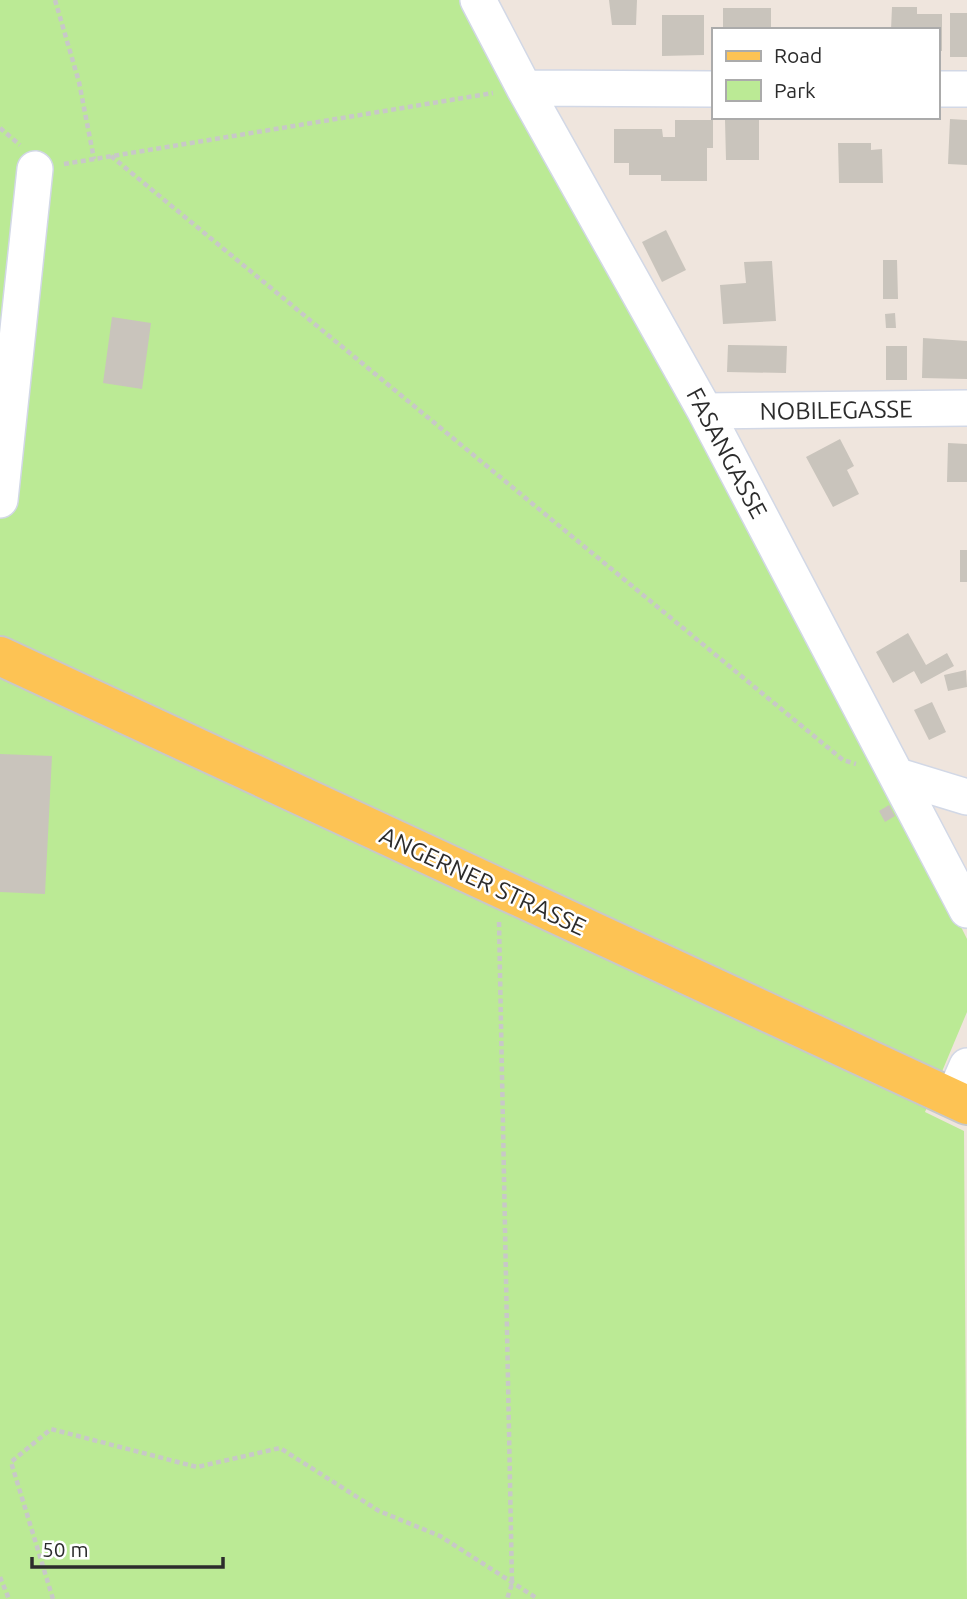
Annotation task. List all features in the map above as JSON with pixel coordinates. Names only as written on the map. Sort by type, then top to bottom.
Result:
[{"type":"main road","name":"ANGERNER STRASSE","points":[[0,656],[498,888],[962,1090]]},
{"type":"street","name":"FASANGASSE","points":[[478,0],[513,90],[705,411],[967,910]]},
{"type":"street","points":[[513,90],[712,89]]},
{"type":"street","points":[[939,89],[967,89]]},
{"type":"street","points":[[0,500],[10,333],[35,169]]},
{"type":"street","name":"NOBILEGASSE","points":[[705,411],[967,408]]},
{"type":"street","points":[[898,776],[967,797]]},
{"type":"path","points":[[55,0],[79,82],[94,159]]},
{"type":"path","points":[[35,169],[513,90]]},
{"type":"path","points":[[111,156],[843,760],[898,776]]},
{"type":"path","points":[[498,888],[512,1584],[507,1599]]},
{"type":"path","points":[[53,1599],[11,1462],[51,1429],[197,1467],[281,1448],[379,1511],[440,1536],[538,1599]]},
{"type":"path","points":[[0,1577],[9,1599]]},
{"type":"green space","points":[[0,0],[470,0],[892,787],[967,939],[967,1012],[925,1112],[964,1131],[967,1599],[0,1599]]},
{"type":"building","points":[[609,0],[637,0],[636,25],[612,25]]},
{"type":"building","points":[[892,7],[917,7],[917,14],[942,14],[942,51],[939,51],[939,28],[891,28]]},
{"type":"building","points":[[723,8],[771,8],[771,28],[723,28]]},
{"type":"building","points":[[950,13],[967,13],[967,57],[950,57]]},
{"type":"building","points":[[662,15],[704,15],[704,55],[662,56]]},
{"type":"building","points":[[950,119],[967,120],[967,165],[948,164]]},
{"type":"building","points":[[675,120],[713,120],[713,148],[707,148],[707,181],[661,181],[661,175],[629,175],[629,163],[614,163],[614,129],[662,129],[663,137],[675,137]]},
{"type":"building","points":[[725,120],[759,120],[759,160],[726,160]]},
{"type":"building","points":[[838,143],[871,143],[871,150],[882,149],[883,183],[839,183]]},
{"type":"building","points":[[666,230],[686,270],[662,282],[642,242]]},
{"type":"building","points":[[883,260],[897,260],[898,299],[883,299]]},
{"type":"building","points":[[772,261],[776,321],[723,324],[720,285],[746,283],[744,262]]},
{"type":"building","points":[[895,313],[896,328],[886,328],[885,314]]},
{"type":"building","points":[[112,317],[151,323],[142,389],[103,383]]},
{"type":"building","points":[[923,338],[967,341],[967,379],[922,378]]},
{"type":"building","points":[[728,345],[787,346],[786,373],[727,372]]},
{"type":"building","points":[[886,346],[907,346],[907,380],[886,380]]},
{"type":"building","points":[[840,439],[854,466],[847,470],[859,494],[833,507],[806,457]]},
{"type":"building","points":[[948,443],[967,444],[967,482],[947,482]]},
{"type":"building","points":[[960,550],[967,550],[967,582],[960,582]]},
{"type":"building","points":[[908,633],[926,665],[947,653],[954,666],[921,684],[914,671],[893,683],[876,652]]},
{"type":"building","points":[[966,670],[967,687],[948,691],[944,675]]},
{"type":"building","points":[[932,702],[946,732],[929,740],[914,710]]},
{"type":"building","points":[[0,754],[52,756],[45,894],[0,892]]},
{"type":"building","points":[[889,805],[895,816],[885,822],[879,811]]}]
